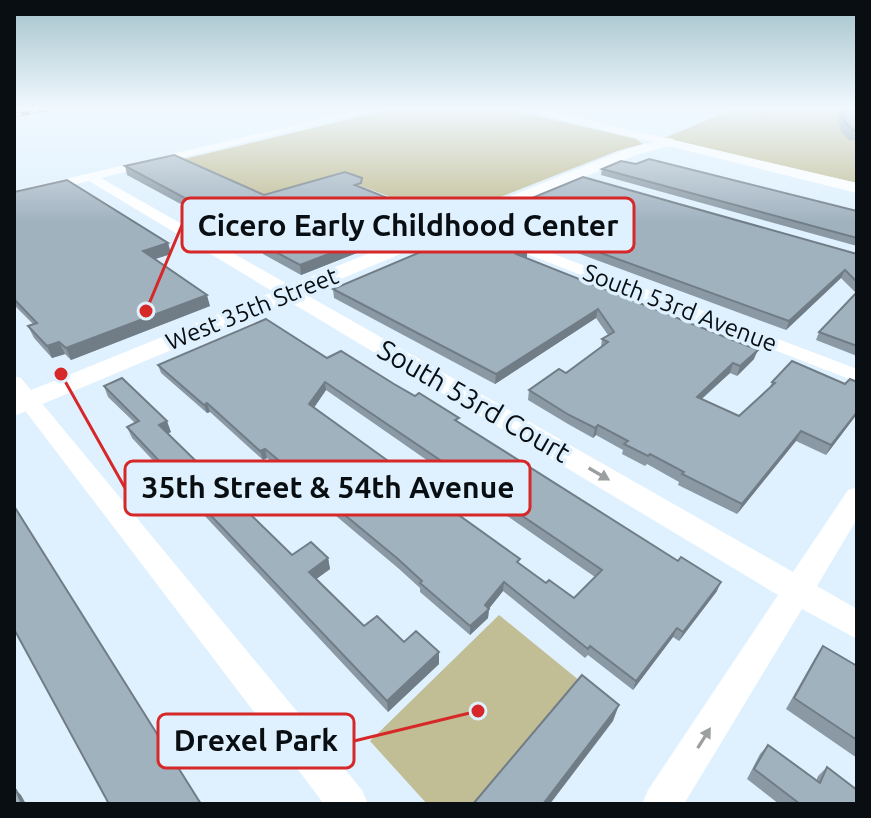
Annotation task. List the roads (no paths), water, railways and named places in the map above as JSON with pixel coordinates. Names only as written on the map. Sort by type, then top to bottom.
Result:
[{"type":"main road","points":[[686,146],[857,188]]},
{"type":"street","points":[[14,195],[220,146]]},
{"type":"street","name":"West 35th Street","points":[[19,396],[290,293],[574,175],[653,146]]},
{"type":"street","points":[[574,175],[603,183]]},
{"type":"street","name":"South 53rd Court","points":[[91,177],[857,625]]},
{"type":"street","name":"South 53rd Avenue","points":[[388,200],[857,376]]},
{"type":"street","points":[[19,396],[348,804]]},
{"type":"street","points":[[662,804],[857,497]]},
{"type":"place","name":"Cicero Early Childhood Center","points":[[146,311]]},
{"type":"place","name":"35th Street & 54th Avenue","points":[[61,374]]},
{"type":"place","name":"Drexel Park","points":[[478,711]]}]
